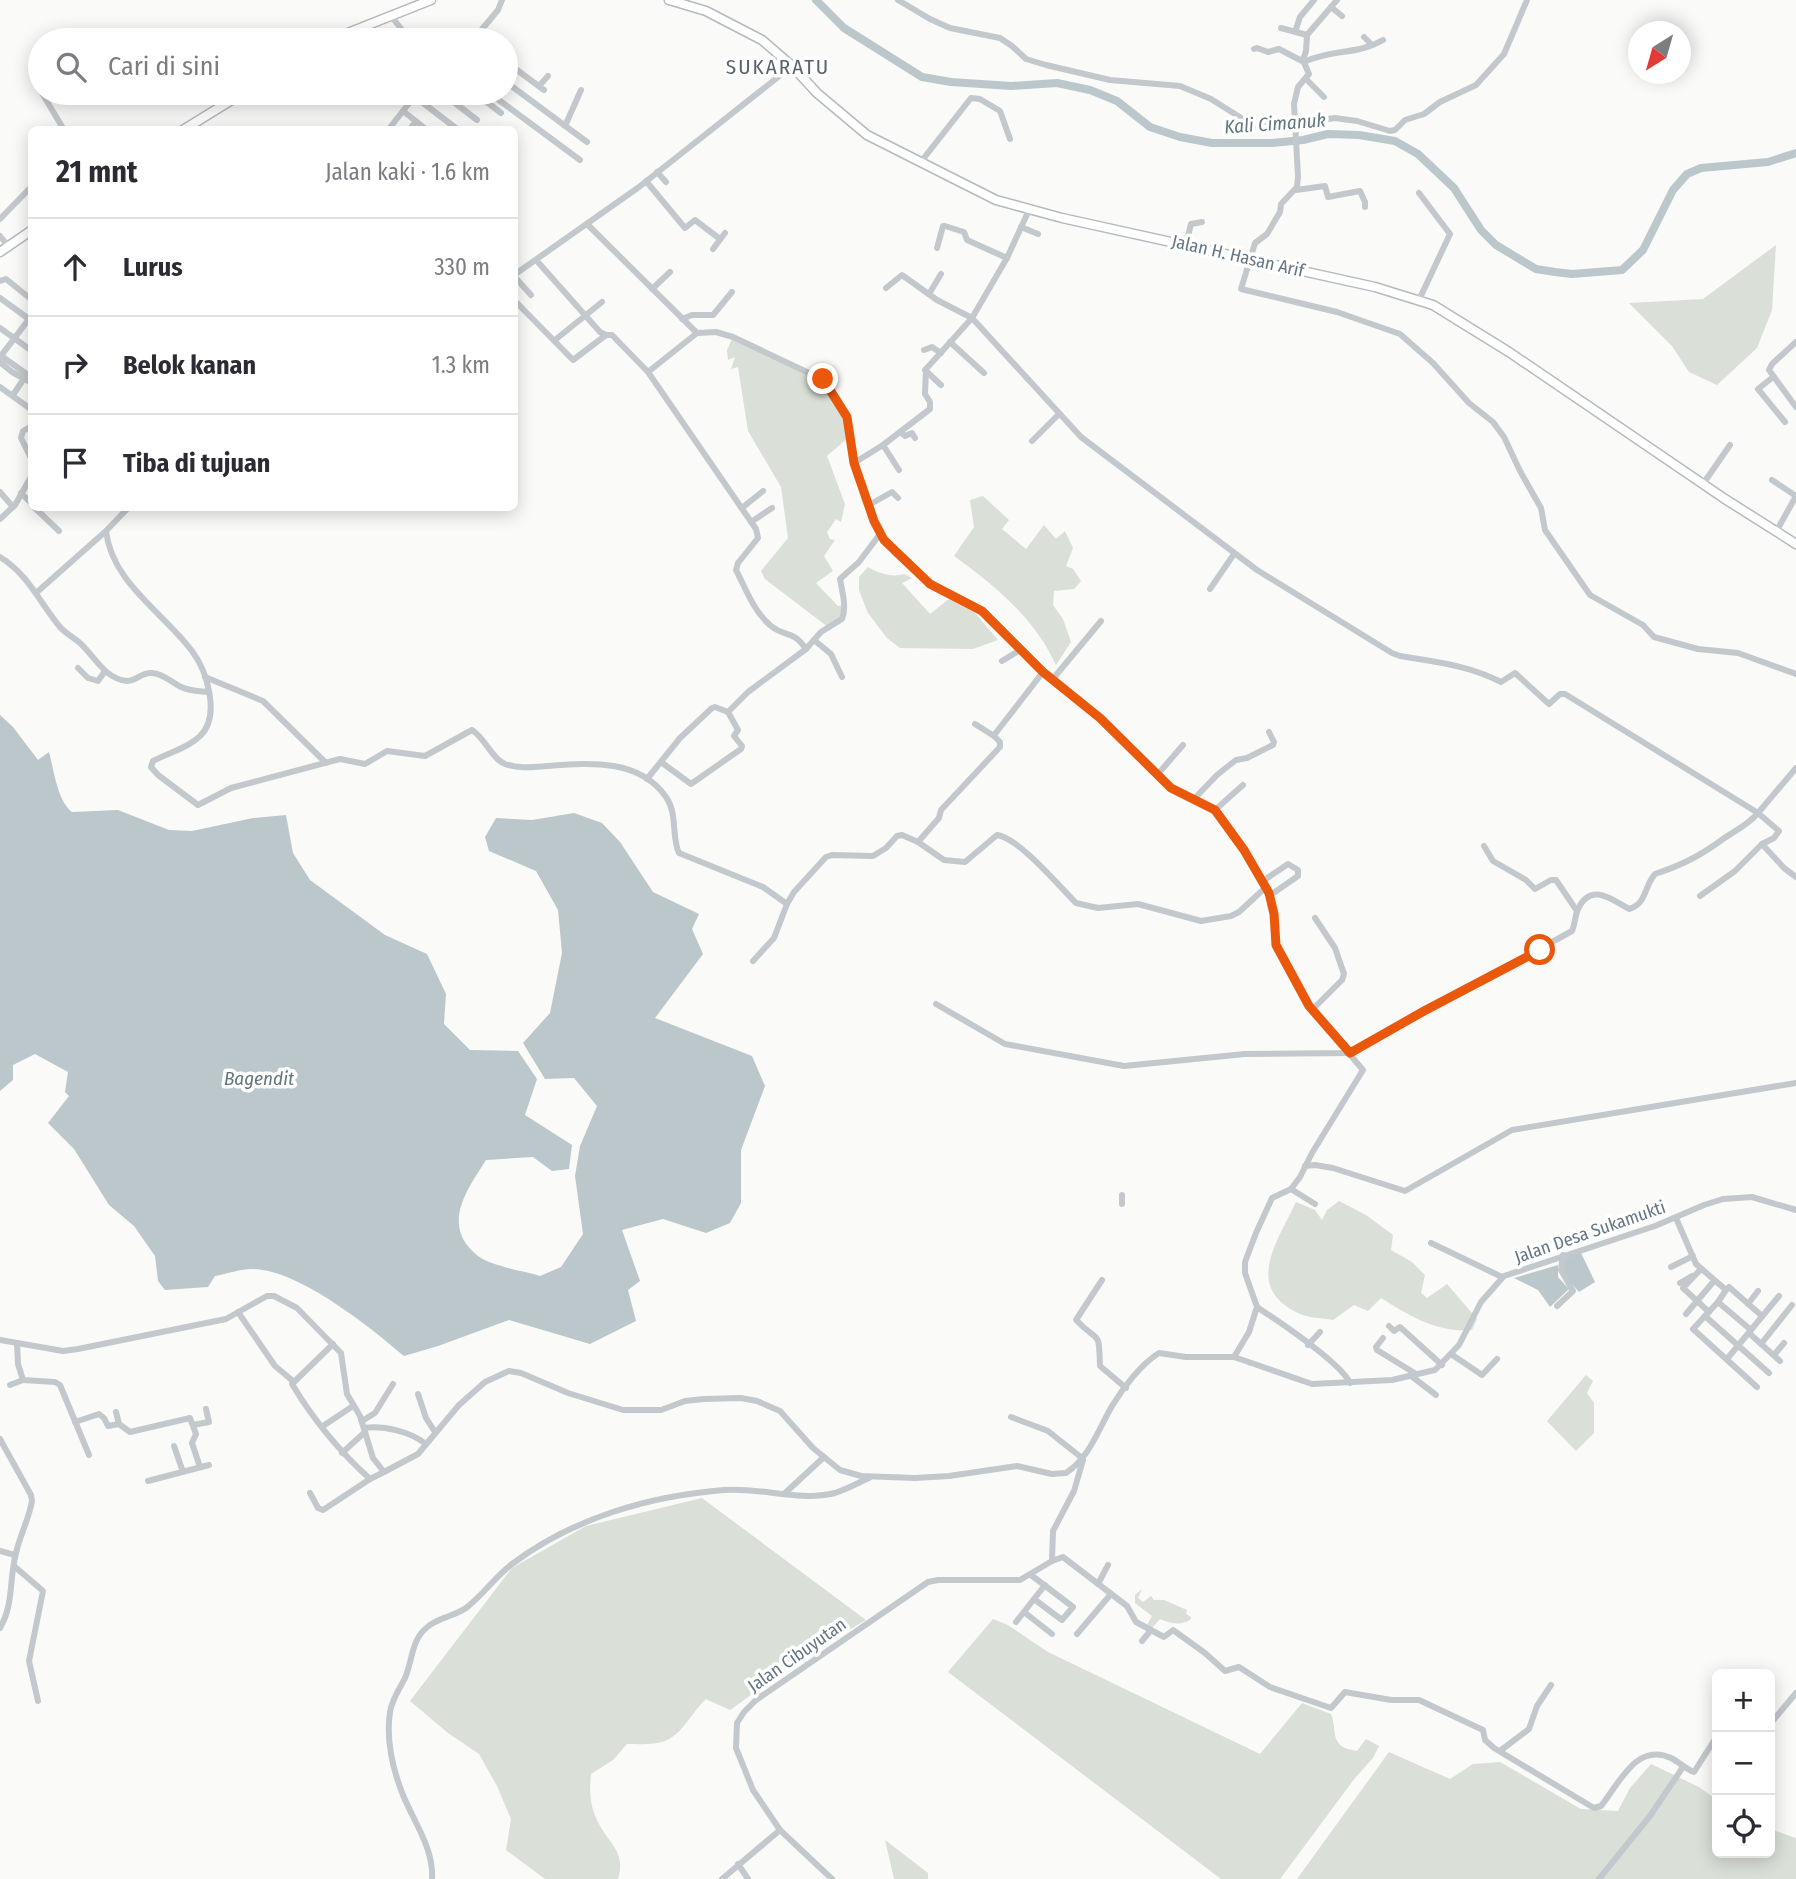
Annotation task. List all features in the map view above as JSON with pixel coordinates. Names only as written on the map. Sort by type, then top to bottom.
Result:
[{"type":"main road","points":[[360,28],[431,0]]},
{"type":"main road","name":"Jalan H. Hasan Arif","points":[[669,0],[706,11],[762,40],[859,129],[883,145],[996,200],[1029,210],[1375,287],[1433,305],[1454,316],[1796,544]]},
{"type":"main road","points":[[189,126],[224,105]]},
{"type":"main road","points":[[4,249],[28,233]]},
{"type":"street","points":[[483,28],[498,10],[502,0]]},
{"type":"street","points":[[898,0],[930,19],[950,27],[1003,40],[1026,59],[1110,80],[1180,86],[1211,99],[1254,126],[1335,118],[1357,121],[1390,131],[1395,130],[1405,120],[1424,114],[1440,102],[1476,85],[1506,51],[1527,0]]},
{"type":"street","points":[[1295,32],[1300,17],[1314,0]]},
{"type":"street","points":[[1338,0],[1307,35],[1304,62],[1310,74],[1298,87],[1294,104],[1298,176],[1296,188],[1281,204],[1280,212],[1267,234],[1255,243],[1241,289],[1337,312],[1400,334],[1433,363],[1462,397],[1493,422],[1504,437],[1541,508],[1545,530],[1590,595],[1643,625],[1654,637],[1698,649],[1738,653],[1796,674]]},
{"type":"street","points":[[1331,7],[1342,16]]},
{"type":"street","points":[[391,16],[401,28]]},
{"type":"street","points":[[367,25],[370,28]]},
{"type":"street","points":[[1282,28],[1307,35]]},
{"type":"street","points":[[1364,37],[1372,45]]},
{"type":"street","points":[[1254,49],[1268,52],[1279,49],[1304,62],[1324,54],[1363,49],[1382,40]]},
{"type":"street","points":[[518,273],[646,181],[792,66]]},
{"type":"street","points":[[518,71],[542,88],[548,76]]},
{"type":"street","points":[[1306,79],[1324,97]]},
{"type":"street","points":[[518,89],[587,142]]},
{"type":"street","points":[[565,126],[582,90]]},
{"type":"street","points":[[920,163],[971,98],[980,99],[1000,111],[1010,139]]},
{"type":"street","points":[[49,105],[62,126]]},
{"type":"street","points":[[391,126],[408,105]]},
{"type":"street","points":[[428,105],[453,126]]},
{"type":"street","points":[[458,105],[477,120]]},
{"type":"street","points":[[491,105],[501,113]]},
{"type":"street","points":[[495,121],[506,106],[580,160]]},
{"type":"street","points":[[403,111],[422,126]]},
{"type":"street","points":[[412,126],[416,121]]},
{"type":"street","points":[[657,172],[666,182]]},
{"type":"street","points":[[646,181],[685,228],[695,220],[723,236],[713,249]]},
{"type":"street","points":[[1296,188],[1325,186],[1328,197],[1361,191],[1365,207]]},
{"type":"street","points":[[0,219],[28,190]]},
{"type":"street","points":[[1419,193],[1450,234],[1419,300]]},
{"type":"street","points":[[854,463],[883,445],[930,409],[930,402],[925,394],[925,370],[972,318],[1007,258],[1029,210]]},
{"type":"street","points":[[1186,244],[1191,224],[1202,222]]},
{"type":"street","points":[[587,224],[697,333]]},
{"type":"street","points":[[937,248],[945,226],[963,232],[967,240],[1007,258]]},
{"type":"street","points":[[1021,227],[1038,234]]},
{"type":"street","points":[[0,236],[4,249]]},
{"type":"street","points":[[537,261],[600,332],[613,336],[648,372],[757,532],[758,538],[737,565],[762,618],[778,630],[796,636],[806,649]]},
{"type":"street","points":[[652,289],[670,271]]},
{"type":"street","points":[[929,294],[941,274]]},
{"type":"street","points":[[886,289],[902,275],[972,318],[1058,415],[1081,437],[1234,554],[1300,597],[1400,656],[1457,664],[1501,682],[1515,673],[1549,704],[1560,694],[1565,694],[1758,813],[1779,831],[1735,872],[1700,896]]},
{"type":"street","points":[[0,281],[6,279],[28,297]]},
{"type":"street","points":[[518,280],[531,295]]},
{"type":"street","points":[[682,319],[692,315],[713,315],[733,292]]},
{"type":"street","points":[[0,298],[28,319]]},
{"type":"street","points":[[555,340],[602,302]]},
{"type":"street","points":[[518,304],[574,360],[606,335]]},
{"type":"street","points":[[0,358],[28,322]]},
{"type":"street","points":[[0,328],[28,348]]},
{"type":"street","points":[[648,372],[697,333],[724,334],[823,379],[847,417],[854,463],[880,534],[894,552],[930,584],[982,611],[1043,672],[1100,718],[1171,788],[1215,810],[1228,827],[1264,884],[1274,914],[1276,945],[1312,1010],[1362,1068],[1303,1171],[1290,1189],[1272,1198],[1245,1262],[1245,1276],[1257,1307],[1335,1366],[1350,1383]]},
{"type":"street","points":[[950,342],[984,373]]},
{"type":"street","points":[[924,350],[932,347],[941,353]]},
{"type":"street","points":[[1794,347],[1770,366],[1773,377],[1796,407]]},
{"type":"street","points":[[0,358],[28,375]]},
{"type":"street","points":[[0,358],[28,382]]},
{"type":"street","points":[[925,370],[941,385]]},
{"type":"street","points":[[1773,377],[1758,389],[1785,422]]},
{"type":"street","points":[[13,395],[23,380]]},
{"type":"street","points":[[0,387],[28,407]]},
{"type":"street","points":[[1032,441],[1058,415]]},
{"type":"street","points":[[28,428],[23,431],[21,438],[28,452]]},
{"type":"street","points":[[900,432],[905,436],[912,433],[915,438]]},
{"type":"street","points":[[883,445],[900,470]]},
{"type":"street","points":[[1703,484],[1730,445]]},
{"type":"street","points":[[1772,480],[1796,496],[1776,531]]},
{"type":"street","points":[[0,519],[13,507],[28,482]]},
{"type":"street","points":[[742,508],[763,491]]},
{"type":"street","points":[[0,492],[13,507]]},
{"type":"street","points":[[869,505],[892,492],[898,498]]},
{"type":"street","points":[[21,493],[28,499]]},
{"type":"street","points":[[751,522],[772,508]]},
{"type":"street","points":[[38,511],[58,531]]},
{"type":"street","points":[[36,593],[125,511]]},
{"type":"street","points":[[106,531],[108,548],[114,559],[151,608],[194,653],[205,677],[211,712],[207,727],[202,735],[153,761],[151,766],[158,775],[198,805],[231,788],[326,762],[346,759],[365,764],[390,750],[425,756],[472,730],[497,760],[506,765],[525,768],[617,765],[647,779],[666,796],[675,822],[679,853],[762,887],[787,904]]},
{"type":"street","points":[[728,712],[748,692],[806,649],[825,629],[842,620],[844,592],[840,579],[859,562],[880,534]]},
{"type":"street","points":[[1210,589],[1234,554]]},
{"type":"street","points":[[0,557],[13,567],[36,593],[61,629],[84,647],[105,671],[125,681],[154,673],[182,687],[208,692]]},
{"type":"street","points":[[1052,680],[1101,621]]},
{"type":"street","points":[[814,640],[831,654],[842,677]]},
{"type":"street","points":[[1002,661],[1020,650]]},
{"type":"street","points":[[78,668],[88,678],[98,681],[105,671]]},
{"type":"street","points":[[995,733],[1043,672]]},
{"type":"street","points":[[205,677],[263,701],[326,762]]},
{"type":"street","points":[[647,779],[680,738],[712,708],[728,712],[738,729],[734,736],[743,746],[741,749],[691,784],[661,762]]},
{"type":"street","points":[[918,842],[938,819],[941,810],[1000,747],[995,733],[975,724]]},
{"type":"street","points":[[1194,799],[1236,760],[1247,758],[1274,744],[1269,732]]},
{"type":"street","points":[[1158,774],[1184,745]]},
{"type":"street","points":[[936,1004],[1005,1044],[1124,1066],[1245,1054],[1350,1053],[1572,931],[1577,911],[1585,899],[1597,894],[1612,898],[1629,909],[1634,908],[1644,898],[1649,881],[1655,874],[1706,853],[1749,823],[1796,768]]},
{"type":"street","points":[[1215,810],[1242,785]]},
{"type":"street","points":[[753,961],[774,938],[794,892],[826,857],[873,856],[899,835],[918,842],[944,860],[965,862],[998,835],[1008,838],[1076,903],[1086,907],[1138,904],[1201,920],[1231,916],[1239,912],[1264,884],[1289,864],[1298,870],[1299,875],[1269,895]]},
{"type":"street","points":[[1762,845],[1796,877]]},
{"type":"street","points":[[1484,846],[1493,860],[1519,875],[1535,890],[1551,880],[1556,880],[1577,911]]},
{"type":"street","points":[[1312,1010],[1342,980],[1344,974],[1335,948],[1315,918]]},
{"type":"street","points":[[1303,1171],[1315,1165],[1333,1168],[1405,1191],[1512,1130],[1796,1083]]},
{"type":"street","points":[[1290,1189],[1315,1204]]},
{"type":"street","name":"Jalan Desa Sukamukti","points":[[1442,1366],[1481,1302],[1502,1277],[1655,1227],[1723,1199],[1746,1197],[1796,1210]]},
{"type":"street","points":[[1676,1217],[1699,1271],[1726,1290]]},
{"type":"street","points":[[1432,1243],[1502,1277]]},
{"type":"street","points":[[1557,1306],[1573,1291],[1561,1270],[1563,1255]]},
{"type":"street","points":[[1671,1267],[1693,1256]]},
{"type":"street","points":[[1680,1283],[1699,1271]]},
{"type":"street","points":[[1699,1271],[1683,1288],[1738,1346],[1769,1373]]},
{"type":"street","points":[[1101,1280],[1076,1320],[1098,1338],[1100,1366],[1126,1388]]},
{"type":"street","points":[[1686,1314],[1714,1280]]},
{"type":"street","points":[[1757,1387],[1693,1329],[1729,1287],[1762,1316]]},
{"type":"street","points":[[1748,1304],[1758,1291]]},
{"type":"street","points":[[0,1340],[63,1351],[78,1349],[179,1327],[209,1324],[226,1319],[267,1296],[274,1296],[297,1308],[341,1353],[347,1394],[364,1427],[373,1458],[384,1472]]},
{"type":"street","points":[[1727,1359],[1779,1296]]},
{"type":"street","points":[[1718,1302],[1777,1358],[1784,1343]]},
{"type":"street","points":[[1761,1344],[1792,1305]]},
{"type":"street","points":[[1234,1357],[1249,1332],[1257,1307]]},
{"type":"street","points":[[239,1312],[276,1368],[293,1381],[293,1385],[342,1453],[370,1479]]},
{"type":"street","points":[[1389,1326],[1394,1331],[1401,1328],[1442,1366],[1437,1370],[1392,1380],[1309,1384],[1234,1357],[1186,1357],[1159,1353],[1152,1357],[1113,1404],[1083,1457],[1074,1491],[1053,1530],[1051,1559],[1063,1557],[1129,1608],[1136,1622],[1164,1637],[1173,1630],[1225,1671],[1239,1667],[1270,1687],[1329,1707],[1333,1707],[1345,1692],[1391,1700],[1419,1699],[1483,1730],[1485,1741],[1596,1808],[1603,1803],[1637,1759],[1659,1755],[1671,1758],[1694,1772],[1712,1744]]},
{"type":"street","points":[[1308,1345],[1320,1332]]},
{"type":"street","points":[[1383,1338],[1376,1347],[1377,1350],[1436,1395]]},
{"type":"street","points":[[17,1343],[18,1364],[23,1380]]},
{"type":"street","points":[[293,1381],[333,1344]]},
{"type":"street","points":[[1451,1354],[1482,1375],[1497,1359]]},
{"type":"street","points":[[310,1493],[318,1508],[323,1510],[370,1479],[418,1454],[448,1416],[485,1382],[509,1371],[623,1410],[661,1410],[685,1401],[704,1399],[741,1398],[757,1401],[780,1411],[828,1460],[840,1470],[855,1475],[915,1478],[1017,1466],[1052,1474],[1066,1473],[1083,1457]]},
{"type":"street","points":[[10,1385],[23,1380],[58,1383],[89,1455]]},
{"type":"street","points":[[342,1453],[375,1413],[393,1384]]},
{"type":"street","points":[[418,1394],[426,1418],[435,1432]]},
{"type":"street","points":[[323,1426],[353,1406]]},
{"type":"street","points":[[193,1425],[209,1422],[206,1409]]},
{"type":"street","points":[[116,1412],[119,1424],[130,1432],[190,1418],[196,1434],[193,1440],[194,1449],[200,1467]]},
{"type":"street","points":[[75,1422],[99,1414],[108,1426],[119,1424]]},
{"type":"street","points":[[1011,1417],[1051,1432],[1083,1457]]},
{"type":"street","points":[[364,1427],[387,1428],[414,1436],[426,1444]]},
{"type":"street","points":[[0,1439],[31,1495],[31,1507],[15,1555],[12,1589],[0,1628]]},
{"type":"street","points":[[174,1446],[183,1472]]},
{"type":"street","points":[[177,1455],[194,1449]]},
{"type":"street","points":[[784,1494],[828,1460]]},
{"type":"street","points":[[148,1481],[209,1465]]},
{"type":"street","points":[[855,1475],[858,1483]]},
{"type":"street","points":[[432,1879],[433,1869],[424,1838],[402,1794],[389,1739],[392,1702],[405,1678],[411,1655],[423,1630],[432,1623],[465,1609],[492,1580],[513,1563],[582,1522],[654,1502],[708,1492],[739,1490],[784,1494],[835,1493],[871,1477]]},
{"type":"street","points":[[0,1551],[15,1555]]},
{"type":"street","name":"Jalan Cibuyutan","points":[[832,1879],[779,1830],[753,1790],[740,1763],[735,1734],[737,1723],[744,1712],[756,1700],[825,1651],[928,1582],[1020,1580],[1051,1559]]},
{"type":"street","points":[[14,1566],[43,1591],[29,1661],[38,1701]]},
{"type":"street","points":[[1098,1584],[1108,1566]]},
{"type":"street","points":[[1031,1575],[1073,1607],[1062,1620],[1034,1599]]},
{"type":"street","points":[[1016,1622],[1045,1585]]},
{"type":"street","points":[[1077,1633],[1111,1594]]},
{"type":"street","points":[[1024,1612],[1052,1634]]},
{"type":"street","points":[[1142,1642],[1151,1630]]},
{"type":"street","points":[[1500,1751],[1529,1729],[1536,1706],[1551,1685]]},
{"type":"street","points":[[1775,1718],[1796,1693]]},
{"type":"street","points":[[1599,1879],[1650,1815],[1683,1766]]},
{"type":"street","points":[[722,1879],[779,1830]]},
{"type":"street","points":[[738,1864],[748,1879]]},
{"type":"shaded area","points":[[1776,245],[1772,310],[1757,348],[1717,385],[1689,372],[1672,346],[1629,303],[1703,299]]},
{"type":"shaded area","points":[[733,337],[823,379],[845,412],[850,436],[827,456],[845,504],[841,522],[836,519],[827,532],[830,539],[835,540],[824,556],[833,571],[816,583],[838,606],[843,605],[843,618],[828,627],[765,579],[761,571],[788,538],[781,487],[748,431],[738,367],[731,369],[735,357],[728,360],[727,350]]},
{"type":"shaded area","points":[[983,496],[1009,520],[1002,529],[1026,549],[1044,525],[1056,539],[1065,531],[1073,548],[1066,566],[1073,569],[1081,581],[1074,589],[1054,591],[1053,605],[1063,619],[1071,642],[1056,665],[1025,617],[998,591],[954,556],[974,527],[970,500]]},
{"type":"shaded area","points":[[868,567],[886,574],[904,574],[912,578],[902,583],[930,614],[949,599],[975,613],[998,640],[973,649],[900,648],[887,638],[868,613],[859,590],[859,577]]},
{"type":"shaded area","points":[[1339,1201],[1366,1215],[1393,1235],[1391,1250],[1412,1262],[1425,1275],[1421,1293],[1427,1298],[1447,1284],[1477,1319],[1472,1330],[1435,1326],[1413,1317],[1381,1298],[1368,1311],[1354,1305],[1333,1320],[1300,1314],[1282,1303],[1272,1291],[1268,1277],[1274,1248],[1296,1202],[1315,1210],[1322,1220],[1327,1210]]},
{"type":"shaded area","points":[[1586,1375],[1593,1381],[1587,1393],[1594,1403],[1594,1433],[1576,1451],[1547,1421]]},
{"type":"shaded area","points":[[702,1498],[866,1620],[813,1651],[730,1710],[706,1699],[669,1739],[654,1744],[627,1744],[613,1760],[591,1774],[590,1781],[594,1812],[616,1849],[620,1862],[618,1879],[545,1879],[506,1850],[511,1819],[479,1754],[448,1733],[410,1701],[512,1568],[586,1526]]},
{"type":"shaded area","points":[[1142,1589],[1138,1598],[1143,1602],[1151,1596],[1154,1600],[1164,1600],[1187,1610],[1186,1614],[1191,1619],[1179,1624],[1160,1619],[1152,1628],[1147,1625],[1152,1616],[1135,1603],[1135,1595]]},
{"type":"shaded area","points":[[993,1619],[1008,1625],[1048,1652],[1260,1754],[1302,1703],[1331,1714],[1336,1738],[1342,1746],[1357,1751],[1366,1739],[1379,1746],[1373,1758],[1280,1879],[1221,1879],[948,1672]]},
{"type":"shaded area","points":[[1389,1752],[1450,1779],[1473,1764],[1500,1762],[1581,1809],[1618,1811],[1630,1788],[1651,1764],[1699,1787],[1712,1796],[1712,1858],[1775,1858],[1775,1831],[1796,1838],[1796,1879],[1297,1879]]},
{"type":"shaded area","points":[[885,1840],[928,1873],[928,1879],[894,1879]]},
{"type":"water","name":"Bagendit","points":[[0,715],[13,727],[38,760],[49,752],[59,792],[72,812],[118,810],[169,830],[192,831],[253,818],[286,815],[293,853],[310,880],[385,935],[427,954],[446,994],[444,1024],[470,1050],[518,1051],[537,1079],[525,1115],[572,1145],[569,1169],[552,1171],[533,1157],[486,1160],[471,1183],[461,1208],[461,1233],[478,1256],[499,1265],[540,1276],[561,1267],[583,1234],[575,1176],[580,1146],[597,1106],[574,1078],[545,1079],[523,1043],[550,1013],[562,953],[558,910],[536,871],[489,851],[485,837],[496,818],[532,820],[574,813],[602,823],[620,842],[653,892],[699,914],[692,929],[703,954],[655,1018],[752,1056],[765,1086],[741,1150],[741,1203],[730,1223],[706,1233],[663,1219],[622,1230],[640,1281],[628,1290],[636,1321],[590,1344],[509,1320],[404,1356],[332,1302],[311,1289],[270,1272],[243,1270],[215,1276],[208,1287],[165,1290],[158,1281],[155,1256],[134,1226],[109,1205],[74,1149],[48,1123],[69,1096],[65,1092],[68,1072],[35,1054],[13,1065],[13,1080],[0,1091]]},
{"type":"water","points":[[1581,1253],[1595,1282],[1579,1292],[1563,1274],[1565,1258]]},
{"type":"water","points":[[1558,1265],[1558,1277],[1569,1289],[1550,1307],[1538,1290],[1514,1278]]},
{"type":"waterway","name":"Kali Cimanuk","points":[[816,0],[844,28],[922,77],[1011,86],[1057,83],[1090,90],[1117,101],[1150,127],[1180,137],[1212,143],[1272,143],[1328,134],[1359,135],[1395,141],[1418,154],[1454,188],[1481,230],[1496,245],[1536,269],[1555,272],[1572,274],[1622,270],[1643,250],[1673,190],[1687,174],[1701,168],[1768,162],[1796,153]]},
{"type":"district","name":"SUKARATU","points":[[778,67]]},
{"type":"route","points":[[823,379],[847,417],[854,463],[874,521],[884,540],[930,584],[982,611],[1043,672],[1100,718],[1171,788],[1215,810],[1261,876],[1274,914],[1276,945],[1309,1006],[1331,1035],[1350,1053],[1386,1031],[1540,950]]}]
